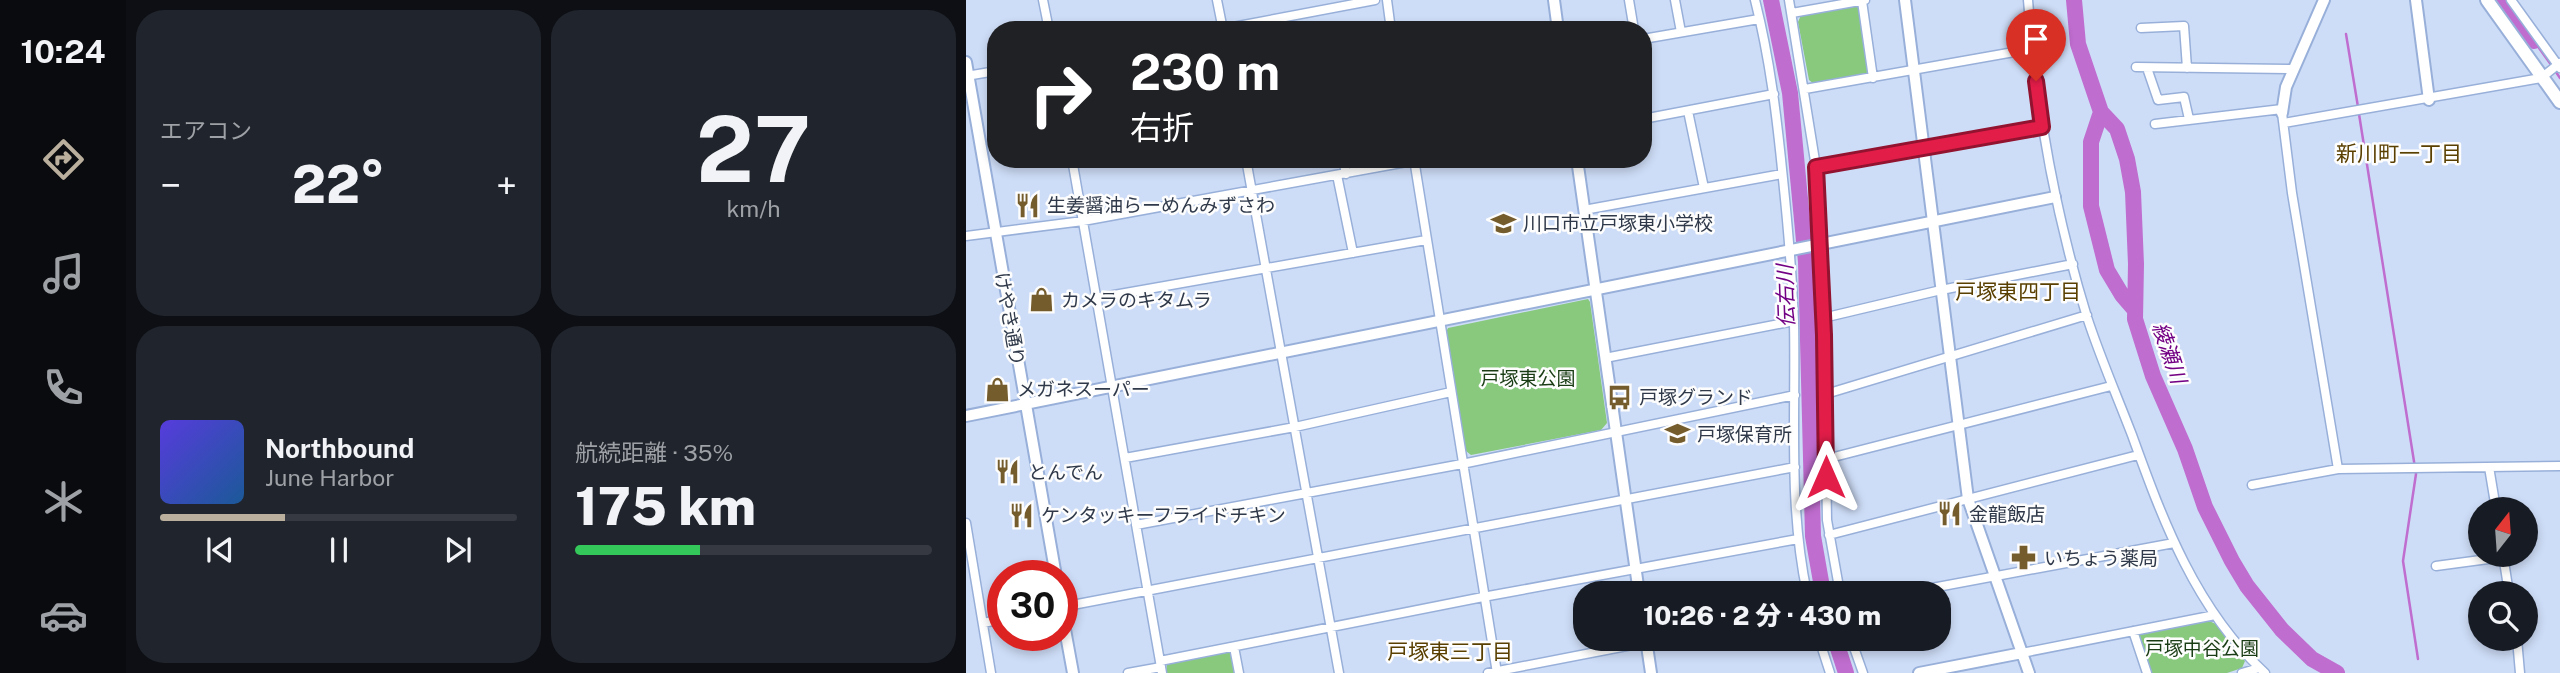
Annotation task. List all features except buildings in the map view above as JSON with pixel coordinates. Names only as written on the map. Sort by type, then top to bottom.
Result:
[{"type":"main road","points":[[2487,0],[2560,102]]},
{"type":"street","points":[[1044,0],[1048,21]]},
{"type":"street","points":[[1217,0],[1220,21]]},
{"type":"street","points":[[1263,21],[1375,0]]},
{"type":"street","points":[[1387,0],[1390,21]]},
{"type":"street","points":[[1554,0],[1557,21]]},
{"type":"street","points":[[1629,0],[1632,21]]},
{"type":"street","points":[[1675,0],[1681,32]]},
{"type":"street","points":[[1755,0],[1774,94],[1793,249],[1795,467],[1798,539],[1805,581]]},
{"type":"street","points":[[1789,0],[1816,167],[1816,245],[1823,318],[1829,535],[1838,581]]},
{"type":"street","points":[[1792,13],[1864,0],[1873,78]]},
{"type":"street","points":[[1905,0],[1968,499],[2029,673]]},
{"type":"street","points":[[2028,0],[2031,49],[2055,197],[2087,315],[2111,386],[2174,543],[2194,582],[2215,615],[2262,670]]},
{"type":"street","points":[[2324,0],[2286,87],[2283,115],[2292,193],[2338,469]]},
{"type":"street","points":[[2416,0],[2429,100]]},
{"type":"street","points":[[2155,124],[2189,119],[2283,115],[2429,100],[2541,78],[2559,65],[2511,0]]},
{"type":"street","points":[[1652,37],[1759,19]]},
{"type":"street","points":[[2141,28],[2184,26],[2187,68]]},
{"type":"street","points":[[1805,89],[2031,49]]},
{"type":"street","name":"けやき通り","points":[[966,62],[1053,560]]},
{"type":"street","points":[[2136,67],[2293,69]]},
{"type":"street","points":[[2147,68],[2158,100],[2184,97],[2189,119]]},
{"type":"street","points":[[967,76],[987,73]]},
{"type":"street","points":[[1652,117],[1774,94]]},
{"type":"street","points":[[1688,111],[1704,188]]},
{"type":"street","points":[[1816,167],[2042,127]]},
{"type":"street","points":[[1074,168],[1161,667]]},
{"type":"street","points":[[1248,168],[1339,673]]},
{"type":"street","points":[[1342,168],[1353,253]]},
{"type":"street","points":[[966,236],[1083,221],[1374,168]]},
{"type":"street","points":[[1418,168],[1426,240],[1494,673],[1595,651]]},
{"type":"street","points":[[1578,168],[1637,581]]},
{"type":"street","points":[[1584,210],[1782,174]]},
{"type":"street","points":[[966,416],[2055,197]]},
{"type":"street","points":[[1097,298],[1426,240]]},
{"type":"street","points":[[1823,318],[1941,290],[2073,264]]},
{"type":"street","points":[[1826,394],[2087,315]]},
{"type":"street","points":[[1605,358],[1794,321]]},
{"type":"street","points":[[1826,460],[2111,386]]},
{"type":"street","points":[[1125,458],[1295,427],[1451,393]]},
{"type":"street","points":[[1136,525],[1462,464],[1795,395]]},
{"type":"street","points":[[1829,535],[2138,455]]},
{"type":"street","points":[[1078,604],[1795,467]]},
{"type":"street","points":[[2489,467],[2494,497]]},
{"type":"street","points":[[2252,485],[2338,469],[2560,467]]},
{"type":"street","points":[[966,523],[991,673]]},
{"type":"street","points":[[1128,673],[1234,647],[1483,597],[1798,539]]},
{"type":"street","points":[[1951,585],[2174,543]]},
{"type":"street","points":[[2436,566],[2468,561]]},
{"type":"street","points":[[1919,673],[2215,615]]},
{"type":"street","points":[[983,623],[987,622]]},
{"type":"street","points":[[2133,631],[2147,673]]},
{"type":"street","points":[[1234,647],[1239,673]]},
{"type":"street","points":[[1069,651],[1073,673]]},
{"type":"street","points":[[1648,651],[1651,673]]},
{"type":"street","points":[[1823,651],[1830,673]]},
{"type":"street","points":[[1856,651],[1863,673]]},
{"type":"street","points":[[2518,651],[2520,673]]},
{"type":"street","points":[[2242,673],[2262,670]]},
{"type":"green space","points":[[1856,5],[1859,7],[1868,71],[1866,74],[1814,84],[1809,80],[1798,22],[1801,15]]},
{"type":"green space","name":"戸塚東公園","points":[[1588,299],[1607,423],[1601,430],[1471,455],[1466,451],[1446,332],[1448,328]]},
{"type":"green space","name":"戸塚中谷公園","points":[[2209,621],[2216,624],[2245,661],[2242,668],[2227,673],[2151,673],[2138,634]]},
{"type":"green space","points":[[1229,651],[1233,653],[1236,673],[1166,673],[1167,663]]},
{"type":"waterway","name":"伝右川","points":[[1771,0],[1790,93],[1806,262],[1813,536],[1821,581]]},
{"type":"waterway","name":"綾瀬川","points":[[2074,0],[2078,44],[2101,112],[2117,129],[2127,159],[2133,192],[2135,319],[2153,376],[2185,449],[2205,507],[2247,586],[2282,630],[2312,659],[2337,673]]},
{"type":"waterway","points":[[2502,0],[2534,41]]},
{"type":"waterway","points":[[2346,34],[2358,107]]},
{"type":"waterway","points":[[2534,41],[2552,66]]},
{"type":"waterway","points":[[2556,72],[2560,78]]},
{"type":"waterway","points":[[2101,112],[2091,142],[2091,206],[2107,270],[2135,310]]},
{"type":"waterway","points":[[2359,114],[2416,474],[2403,561],[2418,659]]},
{"type":"waterway","name":"伝右川","points":[[1839,651],[1846,673]]},
{"type":"place","name":"生姜醤油らーめんみずさわ","points":[[1027,205]]},
{"type":"place","name":"川口市立戸塚東小学校","points":[[1503,223]]},
{"type":"place","name":"カメラのキタムラ","points":[[1041,300]]},
{"type":"place","name":"メガネスーパー","points":[[997,389]]},
{"type":"place","name":"戸塚グランド","points":[[1619,397]]},
{"type":"place","name":"戸塚保育所","points":[[1677,434]]},
{"type":"place","name":"とんでん","points":[[1008,472]]},
{"type":"place","name":"金龍飯店","points":[[1949,514]]},
{"type":"place","name":"ケンタッキーフライドチキン","points":[[1021,515]]},
{"type":"place","name":"いちょう薬局","points":[[2024,558]]},
{"type":"district","name":"新川町一丁目","points":[[2399,154]]},
{"type":"district","name":"戸塚東四丁目","points":[[2018,292]]},
{"type":"district","name":"戸塚東三丁目","points":[[1450,652]]},
{"type":"route","points":[[1826,477],[1826,394],[1816,167],[2042,127],[2036,81]]}]
